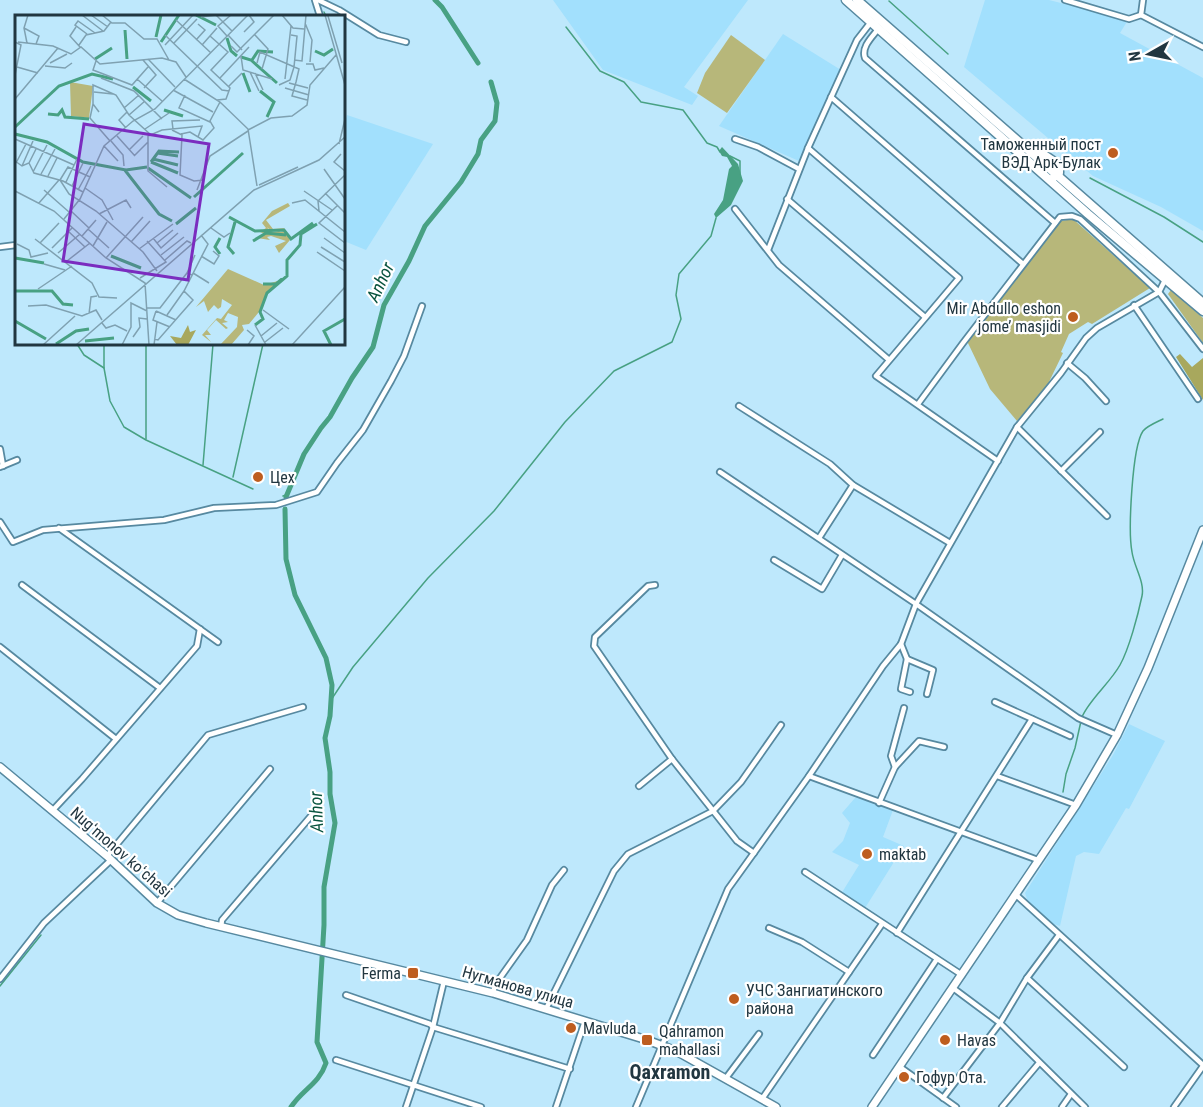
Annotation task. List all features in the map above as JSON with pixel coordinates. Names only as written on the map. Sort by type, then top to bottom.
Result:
[{"type":"highway","points":[[846,0],[1203,303]]},
{"type":"highway","points":[[857,0],[998,124],[1044,168]]},
{"type":"highway","points":[[998,124],[1059,165],[1060,170],[1054,177]]},
{"type":"highway","points":[[1054,177],[1088,214],[1203,312]]},
{"type":"main road","points":[[872,1107],[1076,805],[1117,735],[1148,668],[1203,530]]},
{"type":"main road","name":"Nugʻmonov koʻchasi","points":[[0,767],[109,858],[157,903],[185,917],[308,947]]},
{"type":"main road","name":"Нугманова улица","points":[[308,947],[493,993],[662,1045],[776,1107]]},
{"type":"street","points":[[317,0],[320,15]]},
{"type":"street","points":[[317,0],[339,10],[378,35],[406,42]]},
{"type":"street","points":[[1065,0],[1129,19],[1141,15],[1203,47]]},
{"type":"street","points":[[1141,15],[1143,0]]},
{"type":"street","points":[[768,250],[799,169],[856,40],[871,21]]},
{"type":"street","points":[[879,28],[865,46],[863,53],[866,58],[1055,223]]},
{"type":"street","points":[[831,97],[1023,264]]},
{"type":"street","points":[[735,139],[758,147],[799,169]]},
{"type":"street","points":[[808,148],[959,278],[876,374],[877,378],[998,461]]},
{"type":"street","points":[[787,199],[925,317]]},
{"type":"street","points":[[735,209],[779,265],[888,359]]},
{"type":"street","points":[[1080,219],[1088,214]]},
{"type":"street","points":[[918,404],[1060,217],[1072,216],[1080,219],[1159,292],[1203,349]]},
{"type":"street","points":[[0,247],[15,245]]},
{"type":"street","points":[[636,1107],[728,889],[809,776],[883,666],[901,644],[916,604],[1017,427],[1086,338],[1097,328],[1159,292],[1166,279]]},
{"type":"street","points":[[1134,305],[1198,399]]},
{"type":"street","points":[[0,522],[13,542],[43,530],[164,520],[214,508],[276,505],[317,492],[363,430],[380,401],[404,356],[422,306]]},
{"type":"street","points":[[1067,363],[1106,400]]},
{"type":"street","points":[[739,406],[830,464],[853,484],[950,543]]},
{"type":"street","points":[[1017,427],[1107,516]]},
{"type":"street","points":[[1061,471],[1100,432]]},
{"type":"street","points":[[0,449],[1,466],[17,460]]},
{"type":"street","points":[[720,472],[916,604],[1078,718],[1117,735]]},
{"type":"street","points":[[819,538],[853,484]]},
{"type":"street","points":[[59,528],[218,642]]},
{"type":"street","points":[[774,560],[822,590],[842,555]]},
{"type":"street","points":[[22,585],[160,688]]},
{"type":"street","points":[[655,585],[648,586],[595,637],[594,646],[672,759],[737,841],[754,853]]},
{"type":"street","points":[[52,810],[197,646],[200,629]]},
{"type":"street","points":[[901,644],[907,659],[901,688],[910,692]]},
{"type":"street","points":[[0,647],[117,739]]},
{"type":"street","points":[[907,659],[933,670],[927,694]]},
{"type":"street","points":[[995,702],[1070,736]]},
{"type":"street","points":[[0,979],[44,923],[109,858],[208,735],[303,707]]},
{"type":"street","points":[[895,767],[891,756],[904,708]]},
{"type":"street","points":[[897,933],[1032,720]]},
{"type":"street","points":[[546,1009],[614,871],[628,854],[713,811],[741,782],[782,725]]},
{"type":"street","points":[[879,803],[895,767],[919,741],[944,747]]},
{"type":"street","points":[[639,786],[672,759]]},
{"type":"street","points":[[157,903],[270,769]]},
{"type":"street","points":[[809,776],[1038,860]]},
{"type":"street","points":[[996,776],[1076,805]]},
{"type":"street","points":[[221,927],[222,920],[311,816]]},
{"type":"street","points":[[493,993],[495,985],[527,940],[545,905],[552,885],[564,870]]},
{"type":"street","points":[[805,872],[962,975]]},
{"type":"street","points":[[1015,894],[1203,1066],[1174,1107]]},
{"type":"street","points":[[762,1099],[882,924]]},
{"type":"street","points":[[769,928],[802,942],[849,972]]},
{"type":"street","points":[[943,1098],[1000,1023],[1027,978],[1059,935]]},
{"type":"street","points":[[873,1055],[937,959]]},
{"type":"street","points":[[1027,978],[1124,1067]]},
{"type":"street","points":[[406,1107],[411,1085],[433,1027],[444,980]]},
{"type":"street","points":[[953,988],[1000,1023],[1085,1107]]},
{"type":"street","points":[[346,995],[433,1027],[570,1069]]},
{"type":"street","points":[[556,1107],[585,1021]]},
{"type":"street","points":[[726,1078],[759,1034]]},
{"type":"street","points":[[336,1060],[481,1107]]},
{"type":"street","points":[[1002,1107],[1039,1063]]},
{"type":"street","points":[[900,1067],[956,1107]]},
{"type":"street","points":[[1062,1107],[1071,1094]]},
{"type":"shaded area","points":[[553,0],[748,0],[684,87],[698,96],[692,105],[603,70]]},
{"type":"shaded area","points":[[985,0],[1049,0],[1128,20],[1120,33],[1203,78],[1203,231],[1161,207],[1093,176],[964,67]]},
{"type":"shaded area","points":[[783,34],[841,70],[799,161],[719,126]]},
{"type":"shaded area","points":[[731,35],[765,60],[727,113],[697,93],[705,73]]},
{"type":"shaded area","points":[[347,115],[433,144],[366,250],[345,241],[345,122]]},
{"type":"shaded area","points":[[722,147],[738,164],[743,181],[731,205],[716,218],[714,214],[723,200],[729,169],[732,166],[727,157],[722,156],[719,151]]},
{"type":"shaded area","points":[[1073,219],[1150,288],[1092,324],[1088,322],[1069,334],[1061,352],[1063,353],[1047,386],[1017,421],[990,389],[967,341],[1061,221]]},
{"type":"shaded area","points":[[1171,290],[1203,318],[1203,343],[1168,294]]},
{"type":"shaded area","points":[[1180,354],[1192,367],[1203,358],[1203,400],[1176,357]]},
{"type":"shaded area","points":[[1129,724],[1165,741],[1129,809],[1126,808],[1099,854],[1084,852],[1076,856],[1060,926],[1053,924],[1028,902],[1025,893],[1113,755]]},
{"type":"shaded area","name":"maktab","points":[[859,797],[893,810],[883,837],[904,846],[865,908],[841,894],[859,865],[832,852],[843,841],[850,823],[842,813],[855,798]]},
{"type":"waterway","name":"Anhor","points":[[435,0],[442,7],[478,63]]},
{"type":"waterway","points":[[889,1],[948,54]]},
{"type":"waterway","points":[[566,27],[600,71],[624,82],[641,102],[683,110],[707,143],[717,147],[720,152]]},
{"type":"waterway","name":"Anhor","points":[[286,497],[304,454],[373,347],[384,305],[409,261],[425,226],[461,182],[478,154],[481,140],[495,121],[497,103],[491,82]]},
{"type":"waterway","points":[[730,156],[740,161],[740,174]]},
{"type":"waterway","points":[[1090,178],[1164,217],[1203,242]]},
{"type":"waterway","points":[[331,700],[353,667],[428,578],[494,511],[565,422],[614,371],[672,342],[681,319],[676,295],[679,274],[711,236],[716,218]]},
{"type":"waterway","points":[[78,345],[84,355],[104,368]]},
{"type":"waterway","points":[[104,345],[104,368],[110,401],[124,427],[146,440],[253,489]]},
{"type":"waterway","points":[[146,345],[146,439]]},
{"type":"waterway","points":[[203,465],[213,345]]},
{"type":"waterway","points":[[233,477],[263,345]]},
{"type":"waterway","points":[[1082,717],[1089,704],[1120,665],[1136,622],[1143,591],[1133,558],[1131,541],[1131,509],[1136,454],[1143,431],[1163,419]]},
{"type":"waterway","name":"Anhor","points":[[285,509],[286,559],[295,595],[326,658],[332,685],[330,716],[325,738],[335,823],[324,887],[317,1042],[326,1063],[319,1076],[291,1107]]},
{"type":"waterway","points":[[1063,792],[1081,721]]},
{"type":"waterway","points":[[0,986],[41,935]]},
{"type":"place","name":"Таможенный пост ВЭД Арк-Булак","points":[[1113,153]]},
{"type":"place","name":"Mir Abdullo eshon jome’ masjidi","points":[[1073,317]]},
{"type":"place","name":"Цех","points":[[258,477]]},
{"type":"place","name":"maktab","points":[[867,854]]},
{"type":"place","name":"Ferma","points":[[413,973]]},
{"type":"place","name":"УЧС Зангиатинского района","points":[[734,999]]},
{"type":"place","name":"Mavluda","points":[[571,1028]]},
{"type":"place","name":"Qahramon mahallasi","points":[[647,1040]]},
{"type":"place","name":"Havas","points":[[945,1040]]},
{"type":"place","name":"Гофур Ота.","points":[[904,1077]]},
{"type":"district","name":"Qaxramon","points":[[670,1072]]}]
